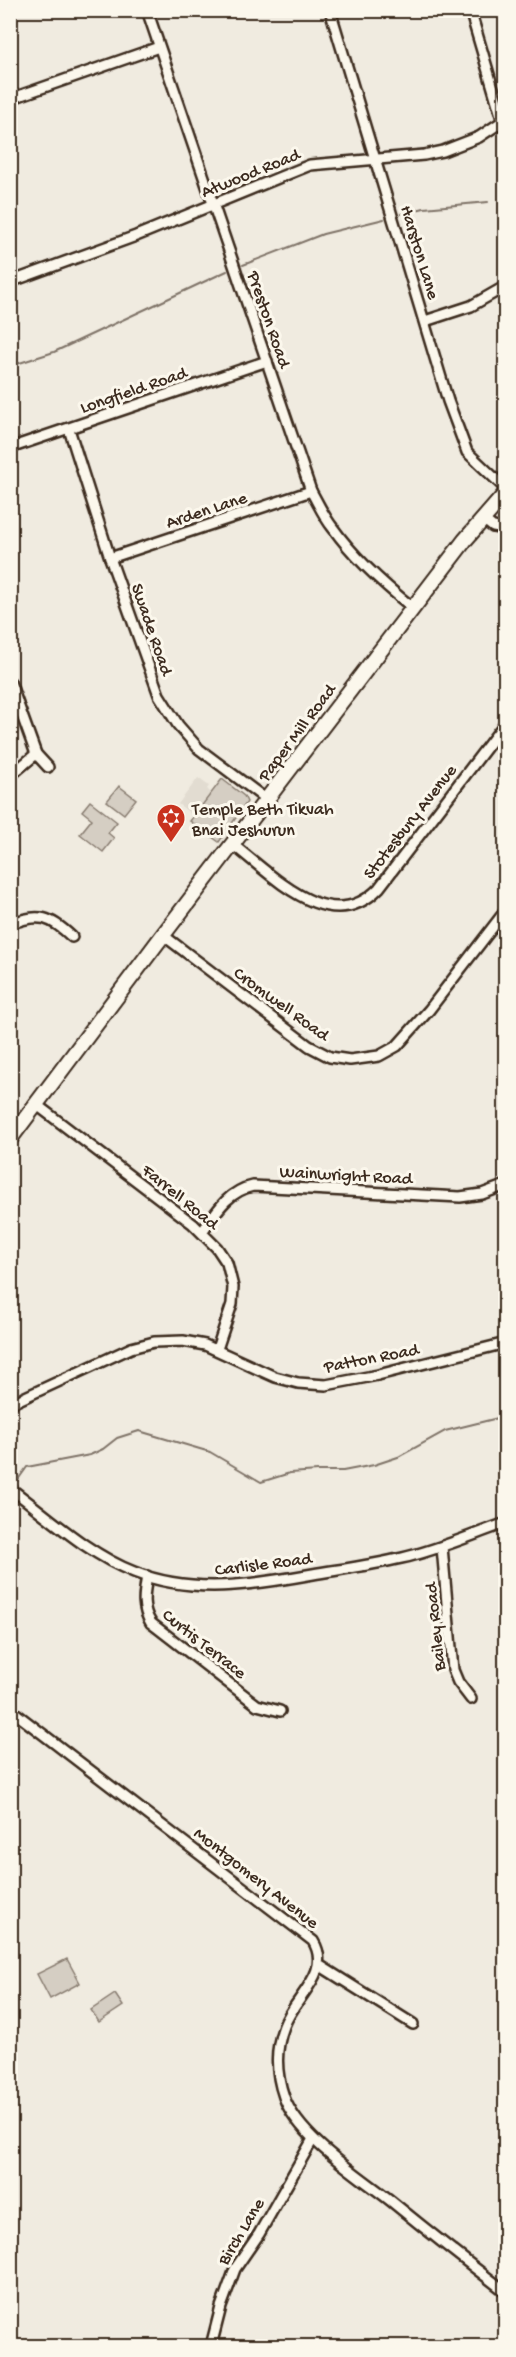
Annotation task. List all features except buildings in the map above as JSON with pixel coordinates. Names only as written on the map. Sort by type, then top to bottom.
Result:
[{"type":"main road","name":"Paper Mill Road","points":[[10,1139],[232,844],[506,491]]},
{"type":"street","name":"Preston Road","points":[[147,10],[311,491],[331,526],[347,546],[370,572],[413,608]]},
{"type":"street","name":"Harston Lane","points":[[330,10],[448,401],[466,452],[506,491]]},
{"type":"street","points":[[470,10],[504,120]]},
{"type":"street","points":[[10,99],[159,47]]},
{"type":"street","name":"Atwood Road","points":[[10,282],[136,236],[310,165],[424,155],[442,151],[479,137],[504,120]]},
{"type":"street","points":[[424,321],[471,306],[506,285]]},
{"type":"street","name":"Longfield Road","points":[[10,448],[267,361]]},
{"type":"street","name":"Swade Road","points":[[69,429],[110,558],[159,695],[178,725],[199,749],[267,800]]},
{"type":"street","name":"Arden Lane","points":[[110,558],[311,491]]},
{"type":"street","points":[[483,519],[493,527],[506,529]]},
{"type":"street","points":[[10,682],[36,754],[48,767]]},
{"type":"street","name":"Stotesbury Avenue","points":[[232,844],[311,903],[334,908],[360,903],[369,899],[379,888],[506,723]]},
{"type":"street","points":[[10,777],[36,754]]},
{"type":"street","name":"Cromwell Road","points":[[163,935],[309,1046],[330,1057],[362,1060],[379,1056],[404,1040],[506,910]]},
{"type":"street","points":[[10,924],[28,917],[55,921],[72,937]]},
{"type":"street","name":"Farrell Road","points":[[37,1106],[202,1232],[224,1257],[233,1287],[232,1304],[218,1349]]},
{"type":"street","name":"Wainwright Road","points":[[202,1232],[228,1197],[248,1187],[460,1197],[482,1194],[506,1185]]},
{"type":"street","name":"Patton Road","points":[[10,1404],[142,1345],[183,1341],[218,1349],[275,1377],[298,1383],[326,1384],[378,1375],[506,1343]]},
{"type":"street","name":"Carlisle Road","points":[[10,1488],[114,1563],[147,1576],[192,1586],[239,1586],[403,1558],[442,1547],[506,1523]]},
{"type":"street","name":"Bailey Road","points":[[442,1547],[453,1670],[458,1682],[471,1699]]},
{"type":"street","name":"Curtis Terrace","points":[[147,1576],[143,1602],[146,1615],[151,1623],[257,1705],[280,1711]]},
{"type":"street","name":"Montgomery Avenue","points":[[10,1709],[302,1931],[316,1946],[320,1965]]},
{"type":"street","points":[[412,2024],[320,1965],[288,2015],[281,2035],[277,2057],[279,2078],[288,2107],[313,2139],[506,2292]]},
{"type":"street","name":"Birch Lane","points":[[211,2346],[221,2307],[235,2269],[259,2234],[313,2139]]},
{"type":"shaded area","points":[[198,778],[209,786],[207,789],[211,793],[194,816],[178,804]]},
{"type":"shaded area","points":[[222,779],[244,796],[247,802],[219,842],[190,821]]},
{"type":"shaded area","points":[[119,786],[136,799],[124,814],[107,801]]},
{"type":"shaded area","points":[[90,801],[117,822],[108,833],[114,838],[103,852],[80,834],[92,819],[82,811]]},
{"type":"shaded area","points":[[67,1959],[80,1983],[50,1999],[37,1974]]},
{"type":"shaded area","points":[[115,1994],[123,2006],[99,2022],[91,2010]]},
{"type":"waterway","points":[[401,214],[424,208],[488,202]]},
{"type":"waterway","points":[[243,265],[323,234],[384,219]]},
{"type":"waterway","points":[[10,366],[54,352],[227,271]]},
{"type":"waterway","points":[[17,1481],[27,1467],[90,1455],[103,1449],[117,1438],[139,1431],[210,1452],[261,1482],[290,1473],[343,1471],[374,1465],[398,1457],[445,1431],[506,1416]]},
{"type":"place","name":"Temple Beth Tikvah Bnai Jeshurun","points":[[171,844]]}]
